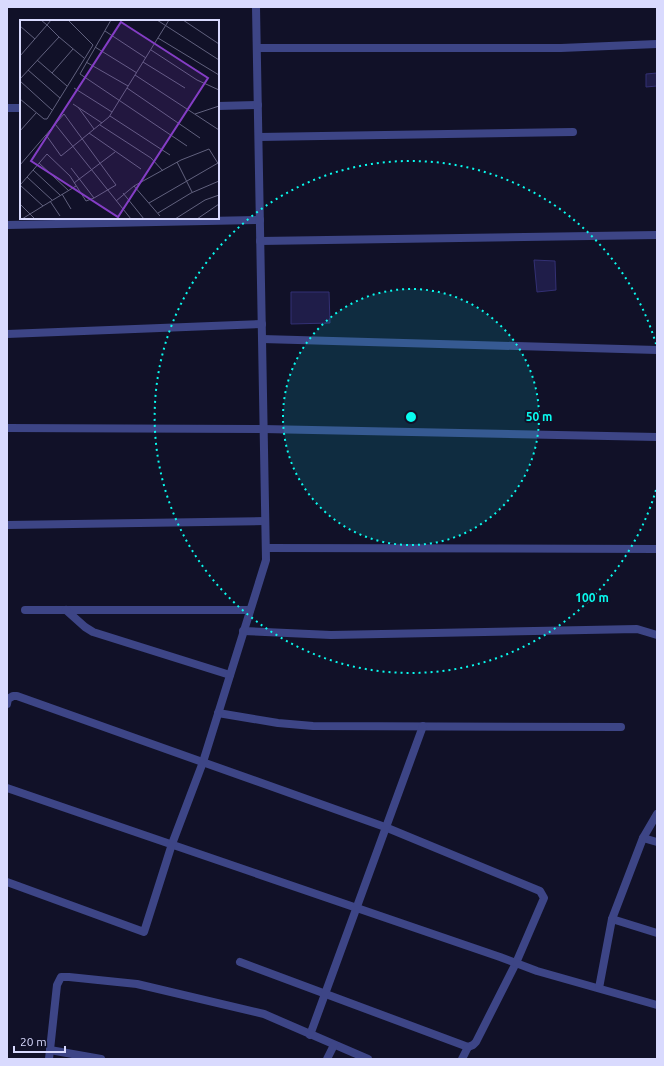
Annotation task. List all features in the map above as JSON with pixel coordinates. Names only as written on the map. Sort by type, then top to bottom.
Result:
[{"type":"street","points":[[7,882],[144,932],[172,844],[203,762],[266,560],[256,7]]},
{"type":"street","points":[[257,48],[561,48],[657,44]]},
{"type":"street","points":[[219,106],[258,105]]},
{"type":"street","points":[[7,108],[20,108]]},
{"type":"street","points":[[258,137],[573,132]]},
{"type":"street","points":[[7,225],[260,220]]},
{"type":"street","points":[[260,241],[657,235]]},
{"type":"street","points":[[7,334],[262,324]]},
{"type":"street","points":[[262,339],[657,350]]},
{"type":"street","points":[[7,428],[263,429],[657,437]]},
{"type":"street","points":[[7,525],[265,521]]},
{"type":"street","points":[[266,548],[657,549]]},
{"type":"street","points":[[25,610],[250,610]]},
{"type":"street","points":[[66,610],[93,632],[230,675]]},
{"type":"street","points":[[243,631],[332,635],[637,629],[657,634]]},
{"type":"street","points":[[7,704],[8,699],[13,696],[17,696],[385,827],[540,891],[544,898],[516,963],[476,1042],[468,1047],[462,1059]]},
{"type":"street","points":[[218,713],[278,723],[313,726],[621,727]]},
{"type":"street","points":[[310,1035],[423,726]]},
{"type":"street","points":[[7,788],[537,971],[657,1004]]},
{"type":"street","points":[[599,988],[612,919],[643,838],[657,814]]},
{"type":"street","points":[[643,838],[657,842]]},
{"type":"street","points":[[612,919],[657,932]]},
{"type":"street","points":[[240,962],[468,1047]]},
{"type":"street","points":[[49,1059],[57,985],[61,978],[68,977],[137,984],[264,1014],[368,1059]]},
{"type":"street","points":[[327,1059],[334,1045]]},
{"type":"street","points":[[50,1050],[101,1059]]},
{"type":"building","points":[[657,73],[657,86],[646,87],[646,74]]},
{"type":"building","points":[[534,260],[555,261],[556,290],[537,292]]},
{"type":"building","points":[[291,292],[329,292],[330,323],[291,324]]}]
